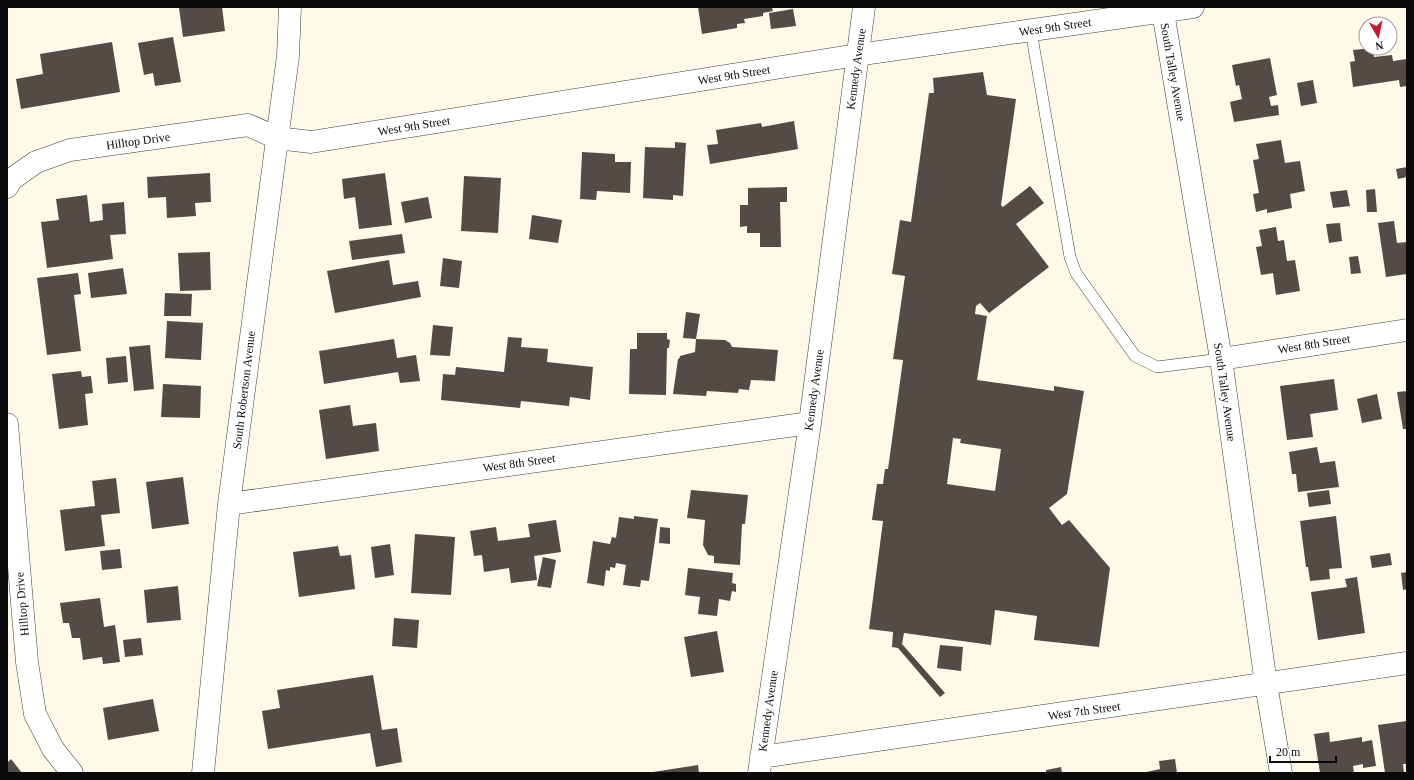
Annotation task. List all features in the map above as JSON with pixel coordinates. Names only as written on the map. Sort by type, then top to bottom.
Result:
[{"type":"street","name":"South Robertson Avenue","points":[[203,773],[229,504],[288,56],[290,7]]},
{"type":"street","name":"Kennedy Avenue","points":[[760,765],[810,423],[864,7]]},
{"type":"street","name":"West 9th Street","points":[[277,138],[311,142],[857,55],[1193,7]]},
{"type":"street","name":"South Talley Avenue","points":[[1163,12],[1221,359],[1266,684],[1281,773]]},
{"type":"street","name":"Hilltop Drive","points":[[7,187],[12,179],[36,162],[70,150],[248,125],[277,138]]},
{"type":"street","name":"West 8th Street","points":[[1221,359],[1407,330]]},
{"type":"street","name":"West 8th Street","points":[[229,504],[810,423]]},
{"type":"street","name":"Hilltop Drive","points":[[7,424],[27,662],[35,714],[53,749],[72,773]]},
{"type":"street","name":"West 7th Street","points":[[760,765],[1266,684],[1407,663]]},
{"type":"lane","points":[[1031,31],[1070,257],[1076,273],[1135,356],[1157,367],[1221,359]]},
{"type":"building","points":[[222,7],[225,31],[183,37],[179,8]]},
{"type":"building","points":[[698,7],[776,8],[772,8],[773,11],[763,13],[763,16],[744,19],[745,23],[737,24],[737,28],[702,34]]},
{"type":"building","points":[[793,9],[796,26],[771,29],[769,13]]},
{"type":"building","points":[[173,37],[181,82],[155,86],[153,73],[144,75],[138,43]]},
{"type":"building","points":[[112,42],[120,92],[21,109],[16,79],[43,74],[40,54]]},
{"type":"building","points":[[1353,50],[1358,50],[1358,56],[1392,56],[1393,61],[1407,59],[1407,86],[1400,87],[1399,80],[1353,87],[1350,62],[1355,61]]},
{"type":"building","points":[[1270,58],[1277,95],[1269,97],[1271,106],[1278,105],[1279,115],[1234,122],[1230,102],[1242,99],[1239,85],[1236,86],[1232,65]]},
{"type":"building","points":[[983,72],[987,95],[1016,99],[1001,205],[1003,207],[1030,186],[1044,203],[1016,224],[1049,267],[989,313],[980,303],[976,306],[975,314],[987,316],[977,380],[1054,391],[1054,386],[1084,391],[1067,494],[1049,508],[1062,525],[1069,520],[1110,568],[1099,647],[1034,640],[1037,616],[995,610],[991,645],[904,633],[902,644],[945,693],[940,697],[898,648],[892,647],[893,632],[869,629],[883,521],[872,520],[877,484],[883,484],[885,469],[888,469],[903,360],[893,359],[905,276],[892,274],[900,220],[911,222],[929,93],[934,93],[933,78]],"holes":[[[953,438],[961,439],[960,443],[1001,449],[995,491],[947,484]]]},
{"type":"building","points":[[1313,80],[1317,103],[1301,106],[1297,83]]},
{"type":"building","points":[[794,121],[798,149],[710,164],[707,145],[718,144],[716,130],[761,123],[762,127]]},
{"type":"building","points":[[1281,140],[1285,163],[1300,161],[1305,191],[1290,194],[1292,208],[1267,213],[1267,209],[1256,212],[1253,194],[1259,193],[1253,160],[1259,159],[1256,144]]},
{"type":"building","points":[[675,142],[686,143],[683,196],[673,195],[673,200],[643,198],[645,147],[675,148]]},
{"type":"building","points":[[582,152],[615,154],[615,162],[631,162],[630,193],[597,191],[596,200],[580,199]]},
{"type":"building","points":[[1407,167],[1407,177],[1398,179],[1396,169]]},
{"type":"building","points":[[210,173],[211,202],[195,203],[196,216],[167,218],[166,197],[148,198],[147,177]]},
{"type":"building","points":[[385,173],[392,225],[359,229],[355,197],[344,199],[342,179]]},
{"type":"building","points":[[464,176],[501,178],[498,233],[461,231]]},
{"type":"building","points":[[787,187],[787,202],[780,202],[781,247],[760,247],[760,233],[747,233],[747,226],[740,227],[740,205],[748,205],[748,188]]},
{"type":"building","points":[[1375,189],[1377,212],[1367,212],[1366,190]]},
{"type":"building","points":[[1347,190],[1350,206],[1333,208],[1330,192]]},
{"type":"building","points":[[87,195],[90,222],[103,220],[102,204],[124,202],[126,234],[110,235],[113,259],[47,268],[41,222],[59,220],[56,199]]},
{"type":"building","points":[[428,197],[432,218],[405,223],[401,202]]},
{"type":"building","points":[[532,215],[562,220],[558,243],[529,239]]},
{"type":"building","points":[[1394,221],[1397,243],[1407,242],[1407,274],[1386,277],[1378,223]]},
{"type":"building","points":[[1340,223],[1342,241],[1329,243],[1326,224]]},
{"type":"building","points":[[1276,227],[1278,241],[1284,240],[1287,261],[1295,260],[1300,291],[1276,295],[1273,273],[1261,275],[1256,247],[1262,246],[1259,230]]},
{"type":"building","points":[[402,234],[405,253],[352,260],[349,241]]},
{"type":"building","points":[[210,252],[211,290],[180,291],[178,253]]},
{"type":"building","points":[[1358,256],[1361,273],[1351,274],[1349,257]]},
{"type":"building","points":[[443,258],[462,261],[459,288],[440,286]]},
{"type":"building","points":[[389,260],[393,285],[418,281],[421,297],[335,313],[327,271]]},
{"type":"building","points":[[123,268],[127,294],[91,298],[88,273]]},
{"type":"building","points":[[78,273],[81,294],[74,295],[81,351],[47,355],[37,278]]},
{"type":"building","points":[[165,293],[192,294],[191,316],[164,316]]},
{"type":"building","points":[[686,312],[700,314],[696,339],[683,338]]},
{"type":"building","points":[[167,321],[203,323],[201,360],[165,358]]},
{"type":"building","points":[[433,325],[453,327],[450,356],[430,355]]},
{"type":"building","points":[[637,333],[667,333],[667,339],[670,340],[669,348],[667,348],[666,395],[629,394],[630,349],[637,349]]},
{"type":"building","points":[[508,337],[522,338],[521,347],[548,349],[547,362],[593,367],[590,400],[570,397],[569,406],[521,401],[520,408],[441,400],[443,374],[455,375],[456,367],[504,372]]},
{"type":"building","points":[[394,339],[397,358],[416,355],[420,381],[400,383],[398,372],[324,384],[319,351]]},
{"type":"building","points":[[696,339],[725,340],[730,343],[732,347],[778,350],[775,381],[751,380],[749,390],[739,389],[738,393],[707,391],[706,396],[673,394],[678,359],[680,356],[695,352]]},
{"type":"building","points":[[150,345],[154,389],[134,391],[129,347]]},
{"type":"building","points":[[126,356],[128,382],[108,384],[106,358]]},
{"type":"building","points":[[81,371],[82,377],[91,376],[93,393],[85,394],[88,425],[59,429],[52,374]]},
{"type":"building","points":[[1334,379],[1338,410],[1310,414],[1313,437],[1287,440],[1280,386]]},
{"type":"building","points":[[163,384],[201,386],[200,418],[161,417]]},
{"type":"building","points":[[1407,391],[1407,429],[1403,429],[1397,392]]},
{"type":"building","points":[[1377,394],[1382,419],[1362,423],[1357,399]]},
{"type":"building","points":[[350,405],[353,426],[376,423],[379,451],[326,459],[319,410]]},
{"type":"building","points":[[1317,447],[1320,463],[1335,461],[1339,487],[1298,492],[1296,474],[1292,474],[1289,452]]},
{"type":"building","points":[[183,477],[189,524],[152,529],[146,482]]},
{"type":"building","points":[[116,478],[120,513],[101,515],[105,546],[65,551],[60,510],[95,506],[92,481]]},
{"type":"building","points":[[691,490],[748,495],[745,524],[742,524],[740,565],[714,563],[714,556],[708,555],[703,545],[705,520],[687,518]]},
{"type":"building","points":[[1329,490],[1331,504],[1309,507],[1307,493]]},
{"type":"building","points":[[634,516],[658,519],[649,581],[641,580],[640,587],[623,585],[626,565],[616,563],[615,568],[610,567],[610,571],[606,570],[604,586],[587,583],[593,541],[610,544],[612,537],[616,538],[619,517],[634,519]]},
{"type":"building","points":[[1336,516],[1342,568],[1329,569],[1330,579],[1310,581],[1308,567],[1306,567],[1300,521]]},
{"type":"building","points":[[556,520],[561,552],[534,556],[537,580],[511,583],[509,568],[484,572],[482,555],[474,556],[470,531],[496,527],[498,541],[530,537],[528,524]]},
{"type":"building","points":[[660,527],[670,528],[670,544],[659,543]]},
{"type":"building","points":[[415,534],[455,537],[451,595],[411,593]]},
{"type":"building","points":[[390,544],[394,575],[375,578],[371,547]]},
{"type":"building","points":[[338,546],[340,556],[351,555],[355,589],[299,597],[293,552]]},
{"type":"building","points":[[120,549],[122,568],[102,570],[100,551]]},
{"type":"building","points":[[1390,553],[1392,565],[1372,568],[1370,556]]},
{"type":"building","points":[[543,557],[556,560],[551,588],[537,586]]},
{"type":"building","points":[[688,568],[733,573],[732,583],[736,584],[736,592],[732,591],[730,601],[719,599],[717,616],[698,614],[700,597],[685,595]]},
{"type":"building","points":[[1407,572],[1407,589],[1403,590],[1401,573]]},
{"type":"building","points":[[1357,577],[1365,633],[1318,640],[1311,592],[1347,587],[1345,579]]},
{"type":"building","points":[[178,586],[181,620],[147,623],[144,590]]},
{"type":"building","points":[[100,598],[104,627],[115,625],[120,662],[103,664],[102,657],[83,660],[80,638],[72,638],[69,623],[63,623],[60,603]]},
{"type":"building","points":[[394,618],[419,620],[417,648],[392,646]]},
{"type":"building","points":[[717,631],[724,672],[691,677],[684,637]]},
{"type":"building","points":[[141,638],[143,655],[125,657],[123,640]]},
{"type":"building","points":[[940,645],[963,647],[961,671],[937,668]]},
{"type":"building","points":[[373,675],[382,730],[397,728],[402,762],[376,767],[370,733],[268,749],[262,711],[280,708],[277,690]]},
{"type":"building","points":[[153,699],[159,731],[108,740],[103,708]]},
{"type":"building","points":[[1407,721],[1407,764],[1403,764],[1404,773],[1385,773],[1378,725]]},
{"type":"building","points":[[1329,732],[1330,742],[1362,737],[1362,742],[1372,740],[1376,766],[1363,768],[1363,764],[1353,766],[1354,773],[1320,773],[1314,734]]},
{"type":"building","points":[[11,759],[22,773],[7,773],[7,763]]},
{"type":"building","points":[[1175,759],[1177,773],[1142,773],[1160,769],[1159,761]]},
{"type":"building","points":[[698,765],[699,773],[653,773],[653,772]]},
{"type":"building","points":[[1061,767],[1062,773],[1046,773],[1046,770]]}]
